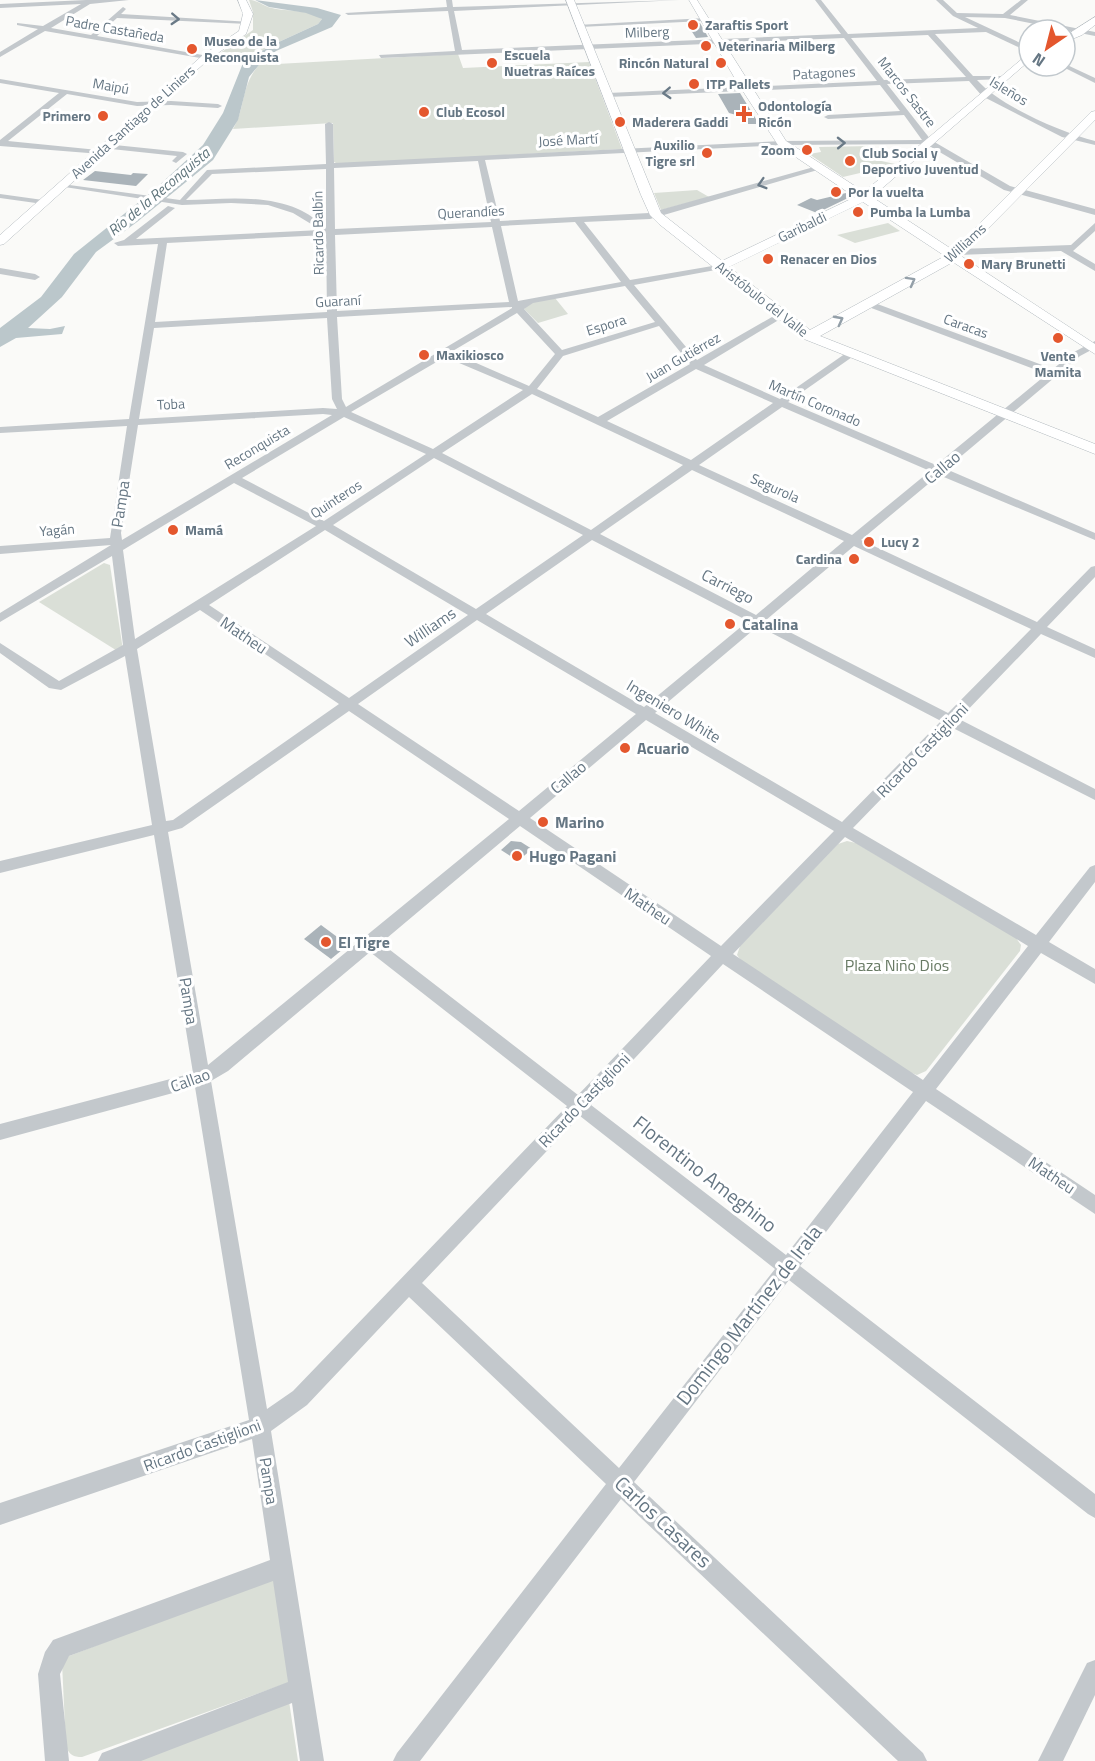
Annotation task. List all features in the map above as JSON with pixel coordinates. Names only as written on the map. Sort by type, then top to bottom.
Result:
[{"type":"street","points":[[0,6],[126,0]]},
{"type":"street","points":[[92,37],[131,0]]},
{"type":"street","points":[[116,16],[248,22],[248,10],[242,0]]},
{"type":"street","points":[[449,0],[459,53]]},
{"type":"street","points":[[348,13],[571,2],[677,0]]},
{"type":"street","points":[[693,0],[746,89],[782,143],[1093,346]]},
{"type":"street","name":"Marcos Sastre","points":[[818,0],[928,142],[1018,192],[1095,212]]},
{"type":"street","points":[[939,0],[955,15],[1017,44]]},
{"type":"street","points":[[1005,16],[1025,0]]},
{"type":"street","points":[[0,55],[89,2]]},
{"type":"street","points":[[571,2],[656,215]]},
{"type":"street","points":[[955,15],[1005,16],[1095,34]]},
{"type":"street","points":[[580,25],[704,19]]},
{"type":"street","points":[[1077,33],[1095,20]]},
{"type":"street","name":"Avenida Santiago de Liniers","points":[[0,241],[206,57],[243,32],[248,22]]},
{"type":"street","name":"Padre Castañeda","points":[[20,24],[206,57]]},
{"type":"street","name":"Milberg","points":[[381,56],[987,30]]},
{"type":"street","name":"Isleños","points":[[929,32],[985,94],[1072,138],[1095,143]]},
{"type":"street","points":[[0,45],[16,45]]},
{"type":"street","name":"Garibaldi","points":[[529,302],[721,266],[872,193],[1017,66]]},
{"type":"street","points":[[1077,72],[1095,81]]},
{"type":"street","name":"Patagones","points":[[608,95],[1005,77]]},
{"type":"street","name":"Maipú","points":[[0,81],[137,104],[218,106]]},
{"type":"street","points":[[0,144],[65,92]]},
{"type":"street","points":[[828,117],[906,112]]},
{"type":"street","name":"Williams","points":[[809,336],[955,254],[1095,114]]},
{"type":"street","name":"Ricardo Balbín","points":[[329,124],[332,315],[337,399],[344,412]]},
{"type":"street","name":"José Martí","points":[[176,203],[210,172],[782,143],[928,142]]},
{"type":"street","points":[[0,144],[183,154],[176,161]]},
{"type":"street","points":[[481,158],[515,306],[560,354]]},
{"type":"street","name":"Querandíes","points":[[176,203],[122,243],[656,215],[818,167]]},
{"type":"street","points":[[62,186],[136,195],[176,203],[268,202],[296,211],[331,233]]},
{"type":"street","points":[[0,196],[43,202]]},
{"type":"street","name":"Aristóbulo del Valle","points":[[656,215],[809,336],[1095,449]]},
{"type":"street","name":"Martín Coronado","points":[[578,220],[628,285],[696,365],[1095,537]]},
{"type":"street","points":[[955,254],[1064,249],[1077,246],[1095,226]]},
{"type":"street","name":"Pampa","points":[[163,242],[115,533],[130,648],[283,1566],[312,1761]]},
{"type":"street","points":[[1064,249],[1095,268]]},
{"type":"street","points":[[0,272],[35,277]]},
{"type":"street","name":"Reconquista","points":[[0,618],[117,545],[234,479],[515,306],[529,302]]},
{"type":"street","name":"Caracas","points":[[868,304],[1054,373]]},
{"type":"street","name":"Guaraní","points":[[148,325],[515,306]]},
{"type":"street","name":"Juan Gutiérrez","points":[[598,422],[782,315]]},
{"type":"street","name":"Espora","points":[[560,354],[660,323]]},
{"type":"street","name":"Callao","points":[[0,1132],[202,1078],[222,1066],[1054,373],[1093,346]]},
{"type":"street","name":"Segurola","points":[[442,352],[531,390],[1095,654]]},
{"type":"street","name":"Williams","points":[[0,867],[177,825],[852,353]]},
{"type":"street","name":"Quinteros","points":[[0,647],[54,685],[61,686],[201,605],[531,390],[560,354]]},
{"type":"street","name":"Toba","points":[[0,430],[323,411],[344,412]]},
{"type":"street","name":"Carriego","points":[[344,412],[433,453],[1095,795]]},
{"type":"street","name":"Ingeniero White","points":[[234,479],[324,525],[1095,976]]},
{"type":"street","name":"Yagán","points":[[0,550],[117,545]]},
{"type":"street","name":"Ricardo Castiglioni","points":[[0,1514],[260,1426],[300,1398],[722,955],[1095,570]]},
{"type":"street","name":"Matheu","points":[[201,605],[1095,1205]]},
{"type":"street","name":"Domingo Martínez de Irala","points":[[405,1761],[786,1266],[1095,871]]},
{"type":"street","name":"Florentino Ameghino","points":[[371,944],[1095,1507]]},
{"type":"street","name":"Carlos Casares","points":[[409,1284],[915,1761]]},
{"type":"street","points":[[57,1761],[49,1674],[53,1659],[61,1648],[283,1566]]},
{"type":"street","points":[[1050,1761],[1095,1671]]},
{"type":"street","points":[[111,1761],[302,1688]]},
{"type":"green space","points":[[249,0],[272,8],[304,12],[322,19],[318,24],[270,46],[243,63],[213,58],[253,30],[253,12]]},
{"type":"green space","name":"Club Ecosol","points":[[458,54],[463,68],[589,62],[622,149],[338,164],[334,162],[333,123],[233,129],[249,81],[259,65]]},
{"type":"green space","name":"Club Social y Deportivo Juventud","points":[[872,146],[876,155],[868,158],[895,164],[880,178],[860,173],[843,177],[809,154],[821,152],[819,147]]},
{"type":"green space","points":[[697,190],[709,197],[661,210],[654,193]]},
{"type":"green space","points":[[888,223],[900,231],[855,243],[837,235]]},
{"type":"green space","points":[[555,298],[568,314],[538,323],[524,309],[530,302]]},
{"type":"green space","points":[[104,563],[110,565],[123,650],[119,652],[39,602]]},
{"type":"green space","name":"Plaza Niño Dios","points":[[847,841],[856,843],[1016,938],[1021,945],[1020,951],[926,1071],[917,1075],[906,1071],[743,963],[737,955],[740,946],[838,844]]},
{"type":"green space","points":[[273,1577],[290,1682],[82,1757],[74,1756],[69,1752],[66,1747],[62,1663],[64,1658]]},
{"type":"green space","points":[[289,1701],[298,1761],[126,1761]]},
{"type":"water","name":"Río de la Reconquista","points":[[255,0],[317,8],[341,15],[332,27],[276,51],[259,65],[249,77],[238,120],[213,160],[96,252],[62,297],[28,328],[50,329],[65,326],[62,334],[16,338],[0,347],[0,328],[41,297],[74,254],[154,190],[203,145],[223,113],[243,63],[270,46],[318,24],[322,19],[306,13],[269,7]]},
{"type":"building","points":[[700,23],[708,37],[696,38],[687,24]]},
{"type":"building","points":[[740,93],[759,124],[745,124],[740,116],[729,113],[718,94]]},
{"type":"building","points":[[95,171],[131,175],[133,173],[148,174],[136,186],[83,180]]},
{"type":"building","points":[[846,193],[848,198],[817,213],[797,205],[811,198],[817,200]]},
{"type":"building","name":"Hugo Pagani","points":[[511,841],[521,842],[532,849],[518,861],[501,850]]},
{"type":"building","name":"El Tigre","points":[[321,925],[348,945],[331,959],[304,939]]},
{"type":"place","name":"Zaraftis Sport","points":[[693,25]]},
{"type":"place","name":"Veterinaria Milberg","points":[[706,46]]},
{"type":"place","name":"Museo de la Reconquista","points":[[192,49]]},
{"type":"place","name":"Escuela Nuetras Raíces","points":[[492,63]]},
{"type":"place","name":"Rincón Natural","points":[[721,63]]},
{"type":"place","name":"ITP Pallets","points":[[694,84]]},
{"type":"place","name":"Club Ecosol","points":[[424,112]]},
{"type":"place","name":"Odontología Ricón","points":[[744,114]]},
{"type":"place","name":"Primero","points":[[103,116]]},
{"type":"place","name":"Maderera Gaddi","points":[[620,122]]},
{"type":"place","name":"Zoom","points":[[807,150]]},
{"type":"place","name":"Auxilio Tigre srl","points":[[707,153]]},
{"type":"place","name":"Club Social y Deportivo Juventud","points":[[850,161]]},
{"type":"place","name":"Por la vuelta","points":[[836,192]]},
{"type":"place","name":"Pumba la Lumba","points":[[858,212]]},
{"type":"place","name":"Renacer en Dios","points":[[768,259]]},
{"type":"place","name":"Mary Brunetti","points":[[969,264]]},
{"type":"place","name":"Vente Mamita","points":[[1058,338]]},
{"type":"place","name":"Maxikiosco","points":[[424,355]]},
{"type":"place","name":"Mamá","points":[[173,530]]},
{"type":"place","name":"Lucy 2","points":[[869,542]]},
{"type":"place","name":"Cardina","points":[[854,559]]},
{"type":"place","name":"Catalina","points":[[730,624]]},
{"type":"place","name":"Acuario","points":[[625,748]]},
{"type":"place","name":"Marino","points":[[543,822]]},
{"type":"place","name":"Hugo Pagani","points":[[517,856]]},
{"type":"place","name":"El Tigre","points":[[326,942]]}]
